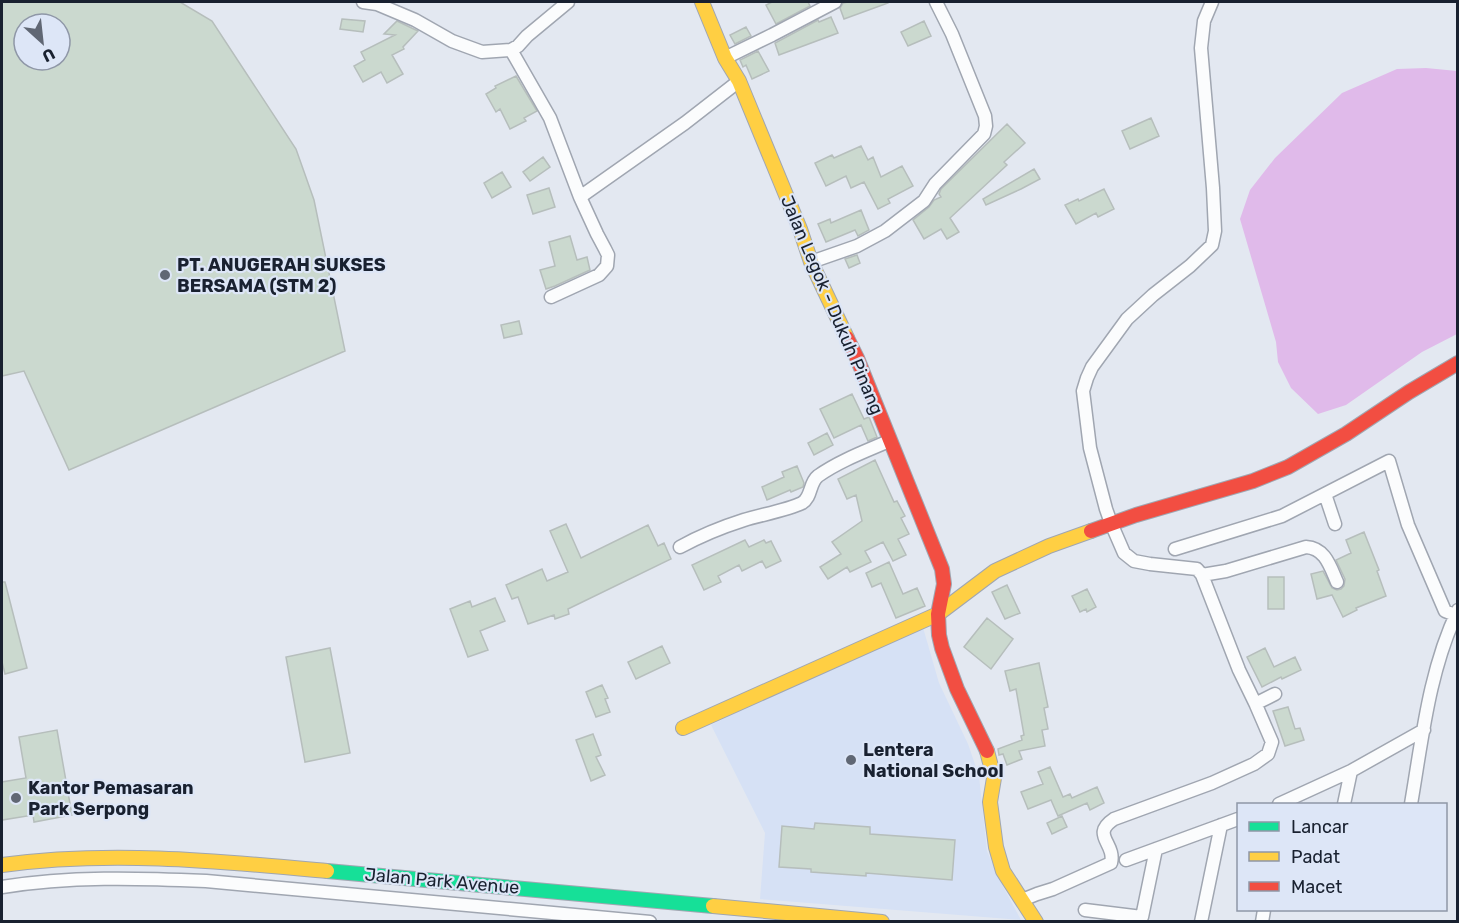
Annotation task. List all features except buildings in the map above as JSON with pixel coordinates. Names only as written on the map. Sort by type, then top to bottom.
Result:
[{"type":"street","points":[[363,2],[377,4],[415,20],[452,41],[482,52],[511,50],[518,46],[568,2]]},
{"type":"street","name":"Jalan Legok - Dukuh Pinang","points":[[702,2],[725,58],[739,81],[812,262],[857,358],[942,569],[944,584],[938,614],[942,648],[957,689],[987,750],[994,778],[990,802],[996,847],[1004,871],[1036,921]]},
{"type":"street","points":[[725,58],[835,2]]},
{"type":"street","points":[[812,262],[857,246],[885,231],[924,201],[935,184],[984,134],[985,116],[952,34],[936,2]]},
{"type":"street","points":[[1022,900],[1053,889],[1111,862],[1112,856],[1104,834],[1106,824],[1212,783],[1254,764],[1268,754],[1272,742],[1239,670],[1202,575],[1197,569],[1134,561],[1124,553],[1110,523],[1090,448],[1083,391],[1092,367],[1127,320],[1212,245],[1215,231],[1213,188],[1201,48],[1204,21],[1212,2]]},
{"type":"street","points":[[511,50],[550,118],[580,197],[608,255],[607,266],[599,275],[550,297]]},
{"type":"street","points":[[580,197],[686,123],[739,81]]},
{"type":"street","points":[[683,728],[938,614],[995,571],[1049,546],[1110,523],[1253,481],[1288,466],[1346,434],[1458,363]]},
{"type":"street","points":[[680,547],[742,520],[800,504],[808,497],[816,477],[889,441]]},
{"type":"street","points":[[1175,549],[1282,516],[1389,461],[1408,525],[1445,611],[1456,613],[1442,650],[1431,692],[1411,803]]},
{"type":"street","points":[[1325,494],[1335,524]]},
{"type":"street","points":[[1202,575],[1226,572],[1311,547],[1326,557],[1337,582]]},
{"type":"street","points":[[1256,705],[1275,694]]},
{"type":"street","points":[[1284,803],[1351,771],[1424,730]]},
{"type":"street","points":[[1344,803],[1351,771]]},
{"type":"street","points":[[1126,860],[1237,820]]},
{"type":"street","points":[[1201,921],[1221,825]]},
{"type":"street","points":[[1085,910],[1143,917],[1156,849]]},
{"type":"street","points":[[74,857],[78,879]]},
{"type":"street","name":"Jalan Park Avenue","points":[[2,865],[74,857],[208,860],[882,921]]},
{"type":"street","points":[[52,859],[54,881]]},
{"type":"street","name":"Jalan Park Avenue","points":[[2,887],[78,879],[135,878],[206,881],[650,921]]},
{"type":"shaded area","points":[[1426,68],[1457,71],[1457,334],[1422,352],[1346,405],[1318,414],[1291,388],[1278,362],[1276,342],[1240,219],[1250,190],[1275,158],[1342,93],[1397,69]]},
{"type":"shaded area","name":"Lentera National School","points":[[922,624],[939,683],[968,744],[979,776],[987,851],[1021,920],[760,899],[765,833],[711,725],[832,665]]},
{"type":"traffic: fast","points":[[327,871],[713,906]]},
{"type":"traffic: slow","points":[[702,2],[725,58],[739,81],[800,229],[811,262],[847,338]]},
{"type":"traffic: slow","points":[[683,728],[938,614],[995,571],[1049,546],[1091,531]]},
{"type":"traffic: slow","points":[[987,751],[994,778],[990,802],[996,847],[1003,871],[1036,922]]},
{"type":"traffic: slow","points":[[2,865],[83,858],[124,858],[205,861],[327,871]]},
{"type":"traffic: slow","points":[[713,906],[882,922]]},
{"type":"traffic: jam","points":[[847,338],[942,569],[944,584],[938,614],[942,648],[957,689],[987,751]]},
{"type":"traffic: jam","points":[[1091,531],[1136,515],[1253,481],[1288,467],[1346,434],[1458,363]]},
{"type":"place","name":"PT. ANUGERAH SUKSES BERSAMA (STM 2)","points":[[165,275]]},
{"type":"place","name":"Lentera National School","points":[[851,760]]},
{"type":"place","name":"Kantor Pemasaran Park Serpong","points":[[16,798]]}]
